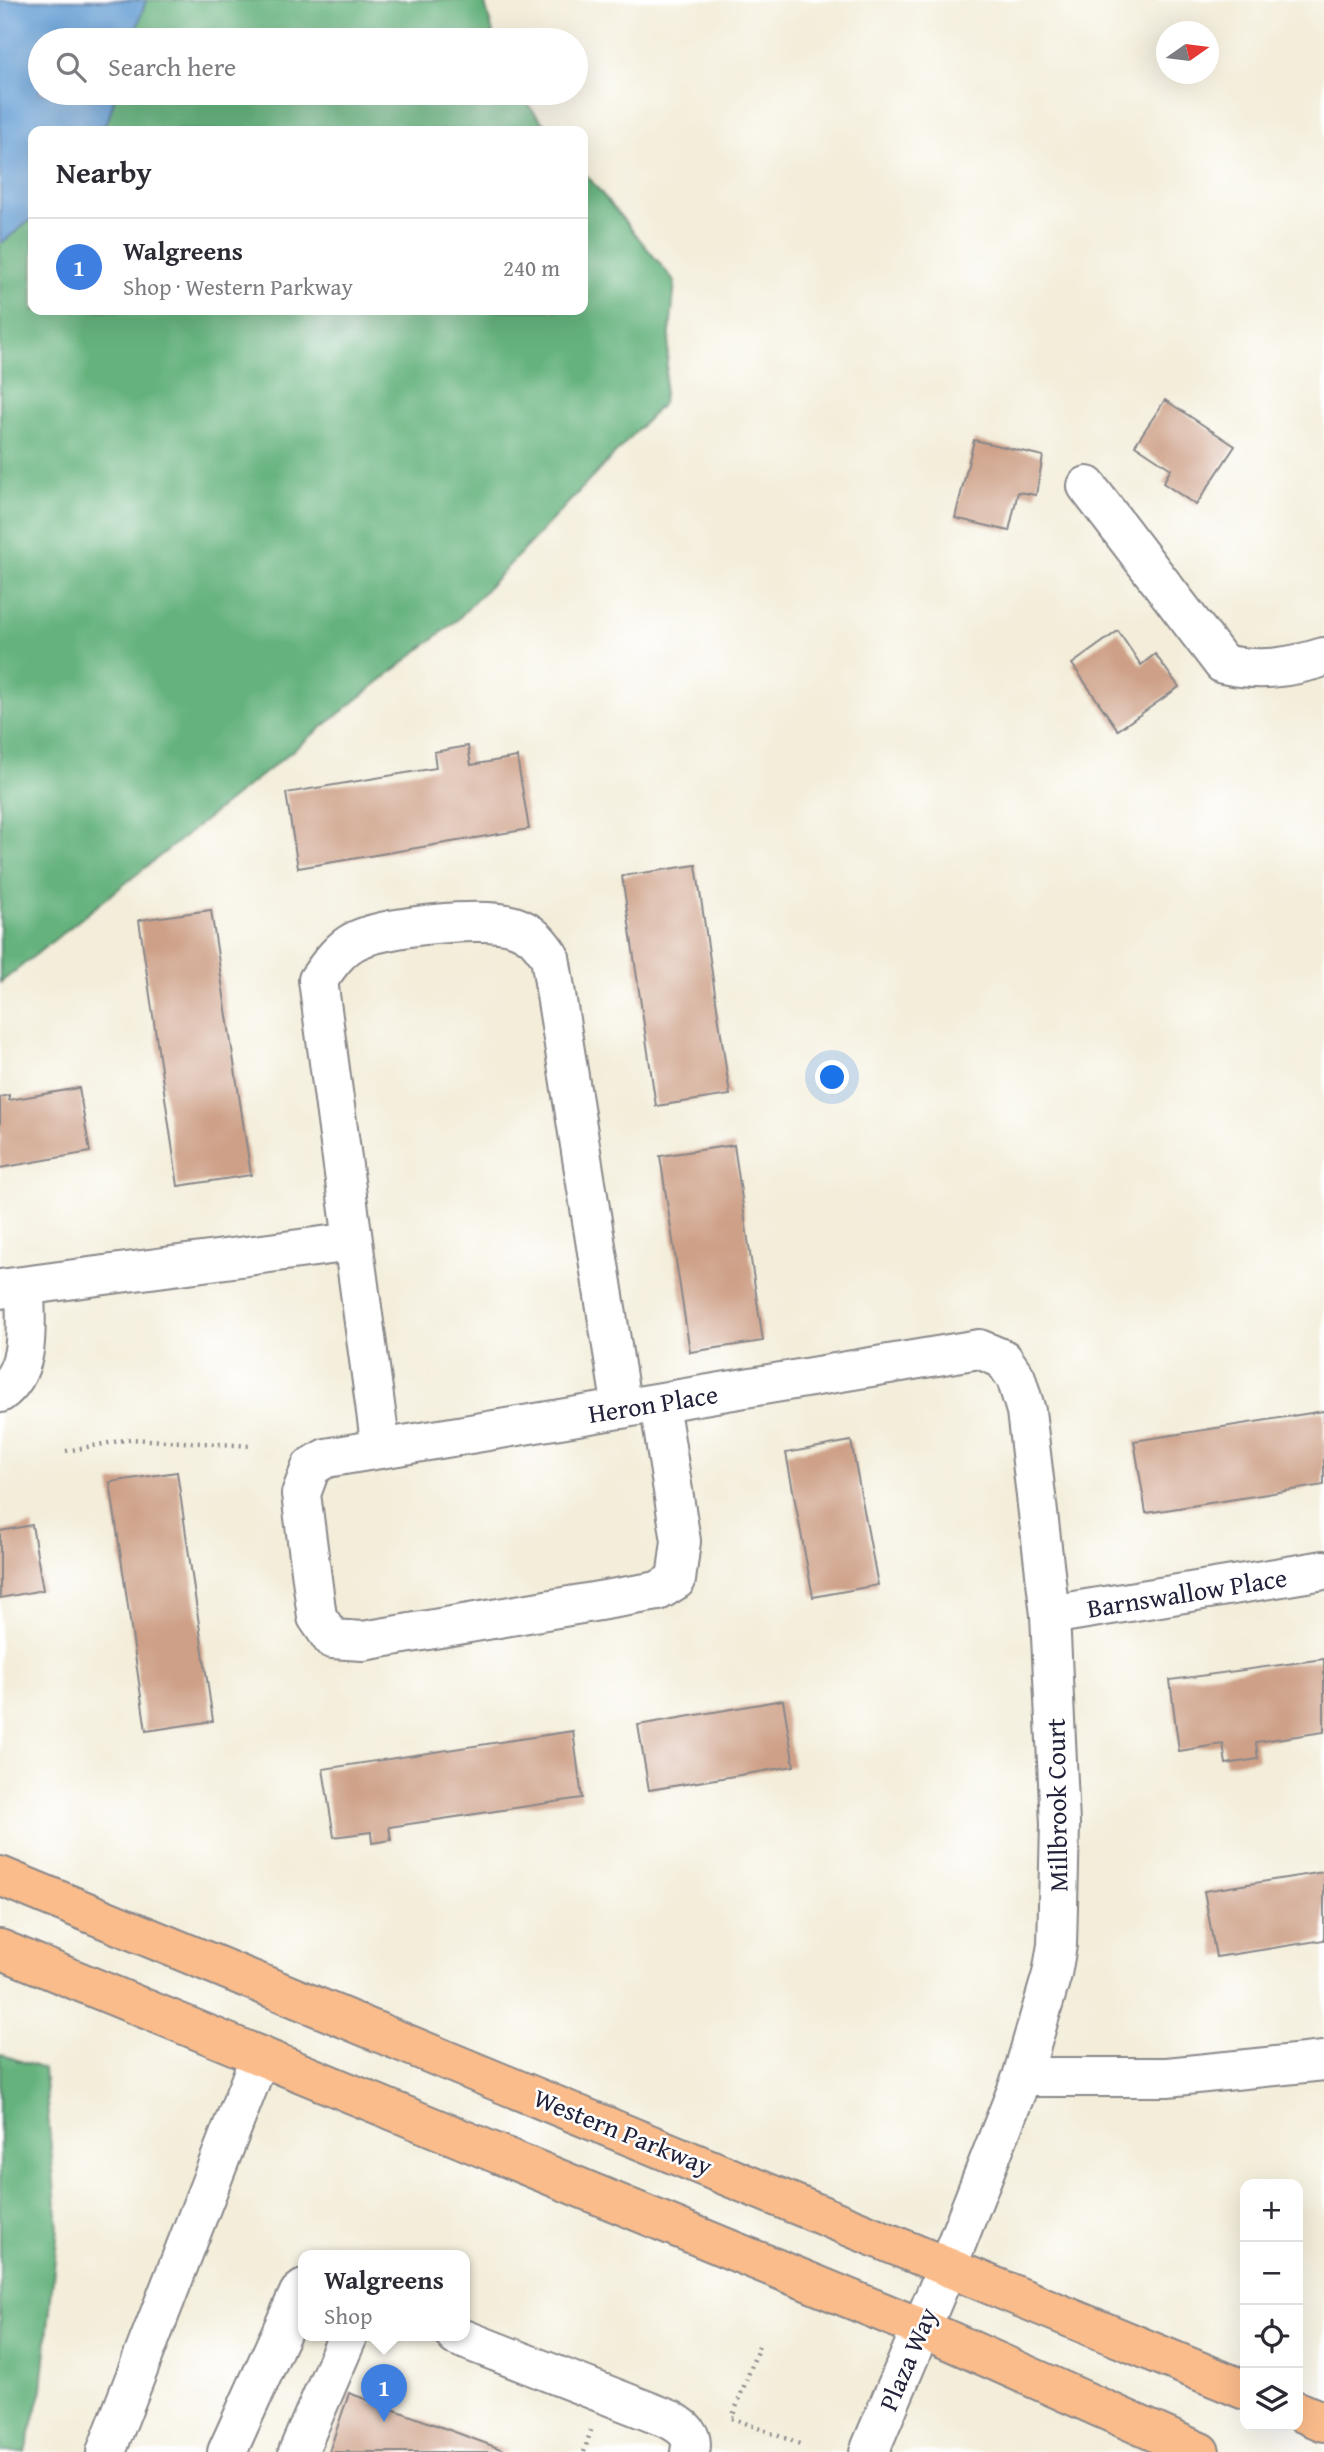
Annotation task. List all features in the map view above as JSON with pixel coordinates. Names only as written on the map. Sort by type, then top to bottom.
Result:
[{"type":"main road","name":"Western Parkway","points":[[0,1876],[1240,2387]]},
{"type":"main road","points":[[0,1949],[921,2328],[1200,2452]]},
{"type":"main road","points":[[1303,2414],[1324,2422]]},
{"type":"street","points":[[1087,486],[1223,664],[1248,670],[1289,668],[1324,657]]},
{"type":"street","points":[[382,1449],[318,980],[336,956],[352,942],[369,935],[459,922],[514,926],[538,939],[550,957],[622,1409]]},
{"type":"street","points":[[0,1393],[14,1383],[22,1363],[12,1288],[352,1242]]},
{"type":"street","name":"Heron Place","points":[[659,1403],[681,1541],[676,1580],[657,1591],[363,1641],[332,1639],[317,1617],[301,1494],[310,1467],[326,1458],[979,1349]]},
{"type":"street","name":"Millbrook Court","points":[[948,2265],[1022,2077],[1052,1974],[1060,1903],[1060,1824],[1050,1615],[1026,1411],[1016,1378],[1003,1359],[979,1349]]},
{"type":"street","name":"Barnswallow Place","points":[[1050,1615],[1324,1570]]},
{"type":"street","points":[[106,2452],[260,2056]]},
{"type":"street","points":[[1022,2077],[1167,2077],[1324,2061]]},
{"type":"street","name":"Plaza Way","points":[[869,2452],[948,2265]]},
{"type":"street","points":[[227,2452],[298,2296]]},
{"type":"street","points":[[298,2452],[346,2341]]},
{"type":"street","points":[[469,2341],[671,2420],[685,2428],[691,2437],[690,2452]]},
{"type":"path","points":[[66,1451],[130,1439],[253,1446]]},
{"type":"path","points":[[759,2346],[732,2418],[800,2444]]},
{"type":"green space","points":[[146,0],[484,0],[492,28],[137,28]]},
{"type":"green space","points":[[112,105],[528,105],[546,126],[103,126]]},
{"type":"green space","points":[[588,177],[675,282],[663,403],[457,620],[0,983],[0,244],[28,222],[28,315],[588,315]]},
{"type":"green space","points":[[0,2054],[44,2069],[58,2228],[42,2389],[25,2452],[0,2452]]},
{"type":"water","points":[[0,0],[146,0],[137,28],[28,28],[28,105],[112,105],[103,126],[28,126],[28,222],[0,244]]},
{"type":"building","points":[[1165,400],[1235,446],[1196,505],[1163,483],[1171,469],[1135,445]]},
{"type":"building","points":[[974,440],[1043,456],[1036,495],[1018,492],[1009,531],[955,518]]},
{"type":"building","points":[[1118,631],[1141,665],[1155,654],[1179,687],[1118,730],[1072,664]]},
{"type":"building","points":[[468,746],[471,765],[517,757],[529,829],[298,868],[286,793],[436,768],[434,752]]},
{"type":"building","points":[[696,865],[730,1095],[656,1106],[622,876]]},
{"type":"building","points":[[211,910],[251,1175],[178,1186],[139,920]]},
{"type":"building","points":[[79,1088],[90,1152],[0,1168],[0,1097],[9,1095],[9,1100]]},
{"type":"building","points":[[734,1145],[763,1341],[690,1352],[660,1156]]},
{"type":"building","points":[[1324,1411],[1324,1485],[1146,1513],[1134,1441]]},
{"type":"building","points":[[851,1441],[878,1585],[813,1597],[786,1453]]},
{"type":"building","points":[[177,1472],[213,1721],[146,1731],[110,1482]]},
{"type":"building","points":[[32,1525],[43,1590],[0,1598],[0,1531]]},
{"type":"building","points":[[1324,1659],[1324,1732],[1256,1742],[1258,1759],[1226,1764],[1223,1744],[1179,1751],[1170,1680]]},
{"type":"building","points":[[783,1700],[794,1766],[649,1790],[638,1725]]},
{"type":"building","points":[[573,1731],[582,1798],[389,1827],[391,1840],[372,1843],[371,1832],[334,1837],[323,1769]]},
{"type":"building","points":[[1324,1872],[1324,1940],[1216,1957],[1204,1891]]},
{"type":"building","points":[[349,2393],[509,2452],[329,2452]]},
{"type":"place","name":"Walgreens","points":[[384,2422]]}]
